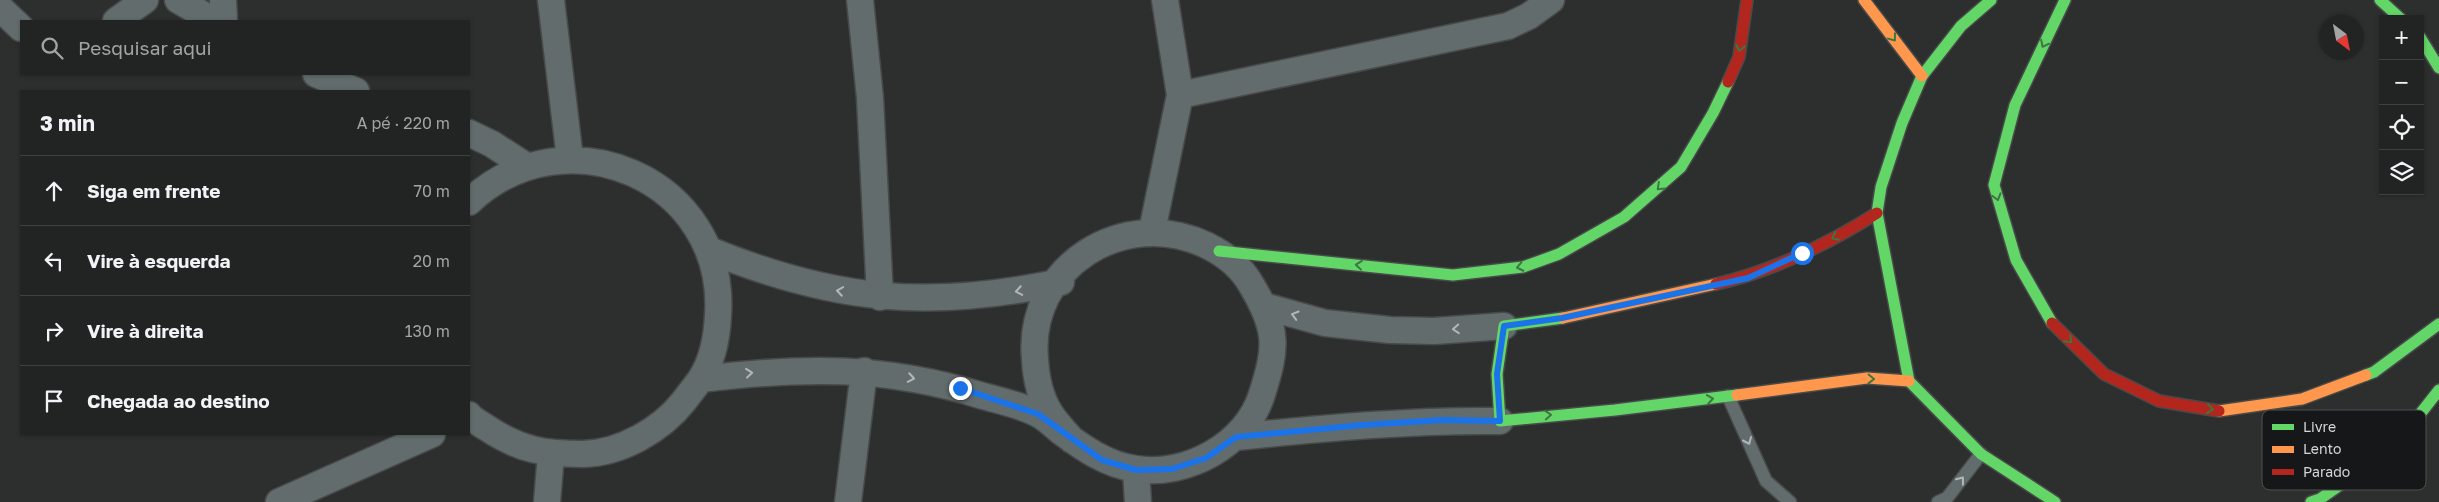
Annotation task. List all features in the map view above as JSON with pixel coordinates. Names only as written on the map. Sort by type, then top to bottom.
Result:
[{"type":"street","points":[[117,20],[144,0]]},
{"type":"street","points":[[178,0],[212,20]]},
{"type":"street","points":[[223,0],[224,20]]},
{"type":"street","points":[[551,0],[570,159]]},
{"type":"street","points":[[860,0],[870,98],[880,297]]},
{"type":"street","points":[[1152,231],[1180,95],[1165,0]]},
{"type":"street","points":[[1180,95],[1508,26],[1529,16],[1551,0]]},
{"type":"street","points":[[1219,251],[1453,275],[1523,267],[1559,254],[1624,217],[1654,193],[1681,167],[1714,113],[1739,57],[1747,0]]},
{"type":"street","points":[[1864,0],[1922,76]]},
{"type":"street","points":[[1991,0],[1961,26],[1922,76],[1902,123],[1881,187],[1877,213],[1909,381],[1982,454],[2055,502]]},
{"type":"street","points":[[2065,0],[2015,105],[1994,185],[2016,260],[2048,319],[2104,374],[2159,401],[2216,411],[2302,399],[2374,372],[2439,324]]},
{"type":"street","points":[[2380,0],[2396,15]]},
{"type":"street","points":[[0,8],[20,27]]},
{"type":"street","points":[[2424,44],[2439,68]]},
{"type":"street","points":[[318,75],[354,90]]},
{"type":"street","points":[[470,133],[492,144],[526,166]]},
{"type":"street","points":[[470,201],[486,186],[526,166],[570,159],[614,164],[654,183],[686,213],[709,250],[720,293],[716,338],[701,379],[674,414],[637,440],[595,453],[550,454],[508,442],[470,418]]},
{"type":"street","points":[[1264,306],[1325,323],[1390,330],[1434,331],[1504,326],[1590,313],[1748,278],[1850,230],[1877,213]]},
{"type":"street","points":[[701,379],[810,370],[864,371],[960,388],[1038,414],[1072,440],[1102,460],[1136,470],[1172,469],[1206,458],[1236,437],[1258,409],[1273,358],[1272,328],[1264,306],[1246,275],[1219,251],[1187,236],[1152,231],[1116,237],[1084,253],[1058,278],[1041,309],[1033,344],[1036,379],[1050,412],[1072,440]]},
{"type":"street","points":[[709,250],[793,281],[880,297],[925,299],[971,297],[1016,292],[1061,282],[1058,278]]},
{"type":"street","points":[[1500,421],[1497,374],[1504,326]]},
{"type":"street","points":[[848,502],[864,371]]},
{"type":"street","points":[[1236,437],[1372,424],[1442,420],[1500,421],[1615,410],[1867,378],[1909,381]]},
{"type":"street","points":[[2423,410],[2439,390]]},
{"type":"street","points":[[279,502],[430,435]]},
{"type":"street","points":[[547,502],[550,454]]},
{"type":"street","points":[[1136,470],[1138,502]]},
{"type":"street","points":[[2316,501],[2332,490]]},
{"type":"street","points":[[2316,501],[2336,501]]},
{"type":"lane","points":[[1728,396],[1766,481],[1790,502]]},
{"type":"lane","points":[[1938,502],[1947,498],[1982,454]]},
{"type":"traffic: fast","points":[[1991,0],[1961,26],[1922,76],[1902,123],[1881,187],[1877,213],[1909,381],[1981,454],[2055,502]]},
{"type":"traffic: fast","points":[[2052,323],[2016,260],[1994,185],[2015,105],[2065,0]]},
{"type":"traffic: fast","points":[[2380,0],[2397,15]]},
{"type":"traffic: fast","points":[[2424,44],[2439,68]]},
{"type":"traffic: fast","points":[[1219,251],[1453,275],[1523,267],[1559,254],[1624,217],[1681,167],[1713,113],[1728,82]]},
{"type":"traffic: fast","points":[[1563,318],[1504,326],[1497,374],[1500,421],[1615,410],[1737,395]]},
{"type":"traffic: fast","points":[[2366,375],[2374,372],[2439,324]]},
{"type":"traffic: fast","points":[[2423,410],[2439,390]]},
{"type":"traffic: fast","points":[[2311,502],[2320,499],[2333,490]]},
{"type":"traffic: slow","points":[[1864,0],[1922,76]]},
{"type":"traffic: slow","points":[[1563,318],[1716,284]]},
{"type":"traffic: slow","points":[[2219,411],[2302,399],[2366,375]]},
{"type":"traffic: slow","points":[[1737,395],[1867,378],[1909,381]]},
{"type":"traffic: jam","points":[[1728,82],[1739,57],[1747,0]]},
{"type":"traffic: jam","points":[[1716,284],[1758,272],[1800,255],[1840,235],[1877,213]]},
{"type":"traffic: jam","points":[[2052,323],[2104,374],[2159,401],[2219,411]]},
{"type":"route","points":[[960,388],[1038,414],[1102,460],[1136,470],[1172,469],[1206,458],[1236,437],[1362,425],[1442,420],[1500,421],[1497,374],[1504,326],[1626,306],[1689,290],[1748,278],[1802,253]]}]
